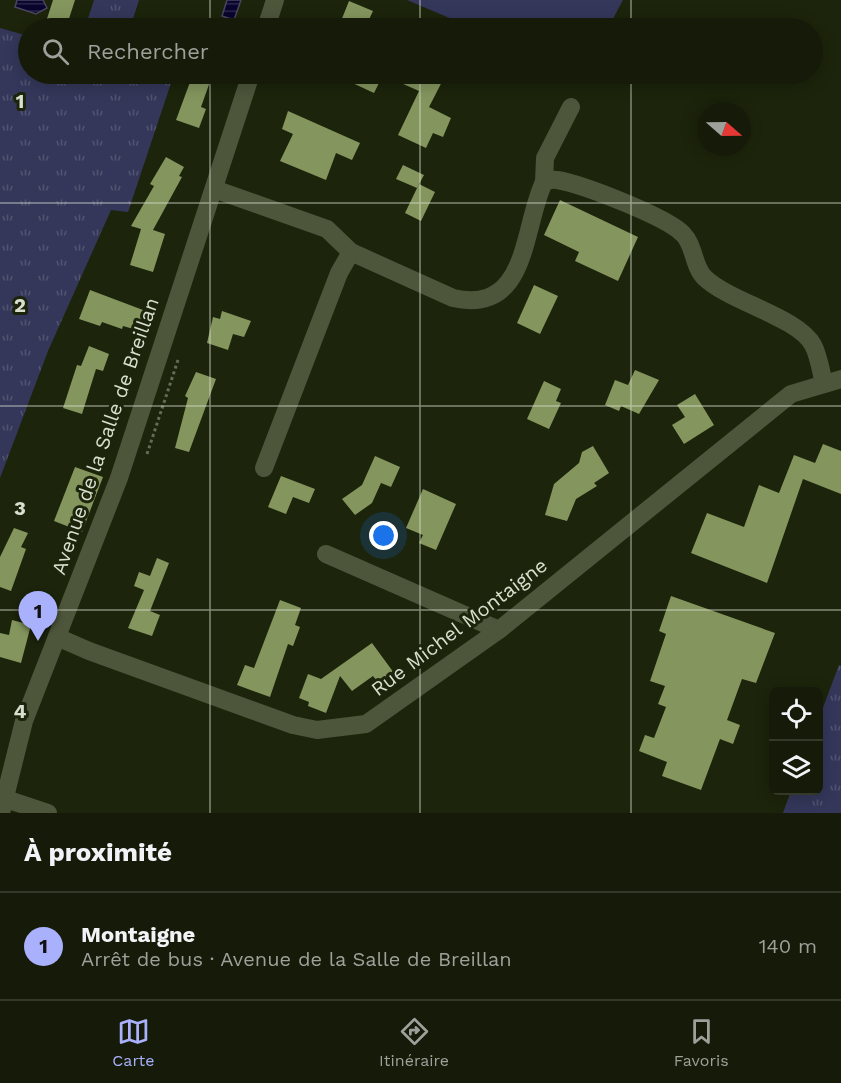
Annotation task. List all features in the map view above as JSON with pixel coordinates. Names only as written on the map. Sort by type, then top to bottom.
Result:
[{"type":"street","points":[[269,18],[275,0]]},
{"type":"street","name":"Avenue de la Salle de Breillan","points":[[1,802],[24,721],[119,478],[248,84]]},
{"type":"street","points":[[214,189],[327,229],[351,252],[453,298],[471,302],[489,297],[503,288],[514,275],[523,257],[535,200],[544,182],[546,158],[571,107]]},
{"type":"street","points":[[544,182],[555,179],[580,187],[656,217],[681,232],[692,244],[703,276],[718,289],[800,331],[813,344],[833,382]]},
{"type":"street","points":[[264,468],[339,273],[351,252]]},
{"type":"street","name":"Rue Michel Montaigne","points":[[57,637],[89,651],[293,725],[317,730],[366,724],[499,630],[791,394],[833,382]]},
{"type":"street","points":[[326,554],[499,630]]},
{"type":"street","points":[[1,802],[48,813]]},
{"type":"green space","points":[[94,0],[139,0],[133,18],[88,18]]},
{"type":"green space","points":[[407,0],[623,0],[613,18],[449,18]]},
{"type":"green space","points":[[0,28],[18,33],[18,84],[171,84],[128,212],[111,210],[48,351],[0,478]]},
{"type":"green space","points":[[839,665],[841,666],[841,813],[783,813],[790,795],[823,795],[823,707]]},
{"type":"shaded area","points":[[17,0],[43,0],[47,8],[36,14],[15,7]]},
{"type":"shaded area","points":[[227,0],[241,0],[235,18],[222,16]]},
{"type":"building","points":[[53,0],[75,0],[69,18],[47,18]]},
{"type":"building","points":[[349,1],[373,11],[370,18],[342,18]]},
{"type":"building","points":[[189,84],[209,84],[201,107],[206,109],[199,128],[176,120]]},
{"type":"building","points":[[355,84],[378,84],[374,93]]},
{"type":"building","points":[[403,84],[441,84],[429,107],[451,118],[443,137],[433,133],[426,148],[398,135],[419,91]]},
{"type":"building","points":[[288,111],[360,143],[352,160],[336,153],[326,180],[280,161],[293,134],[282,129]]},
{"type":"building","points":[[166,157],[184,167],[179,176],[182,177],[153,230],[165,234],[153,272],[130,265],[141,229],[131,226],[154,186],[150,184]]},
{"type":"building","points":[[403,165],[424,175],[417,188],[396,179]]},
{"type":"building","points":[[419,184],[435,192],[421,221],[405,213]]},
{"type":"building","points":[[560,200],[638,237],[618,281],[575,261],[579,252],[544,235]]},
{"type":"building","points":[[534,285],[558,296],[540,334],[517,323]]},
{"type":"building","points":[[90,290],[151,313],[144,332],[123,326],[122,329],[102,322],[100,326],[79,319]]},
{"type":"building","points":[[222,311],[251,321],[244,337],[233,334],[228,350],[207,343],[213,317],[220,319]]},
{"type":"building","points":[[89,346],[109,354],[103,371],[96,369],[82,414],[63,408],[77,365],[81,366]]},
{"type":"building","points":[[635,370],[659,380],[639,414],[621,406],[619,411],[605,405],[615,380],[628,385]]},
{"type":"building","points":[[196,372],[216,379],[189,452],[175,448],[188,398],[185,396]]},
{"type":"building","points":[[544,381],[561,389],[556,401],[561,403],[549,429],[527,419]]},
{"type":"building","points":[[695,394],[714,425],[684,444],[672,425],[685,417],[677,405]]},
{"type":"building","points":[[823,444],[841,451],[841,494],[803,479],[767,583],[691,553],[707,513],[744,527],[759,485],[779,493],[794,455],[815,463]]},
{"type":"building","points":[[593,446],[609,473],[594,483],[597,486],[576,499],[567,521],[545,515],[554,484],[579,463],[582,452]]},
{"type":"building","points":[[375,456],[400,467],[391,487],[381,483],[372,503],[355,515],[342,499],[362,485]]},
{"type":"building","points":[[75,467],[103,477],[82,532],[54,521]]},
{"type":"building","points":[[281,476],[315,489],[309,503],[293,497],[286,514],[268,507]]},
{"type":"building","points":[[423,489],[456,504],[436,550],[419,543],[423,535],[406,528]]},
{"type":"building","points":[[14,528],[28,533],[21,547],[26,549],[11,591],[0,587],[0,557]]},
{"type":"building","points":[[157,558],[169,563],[150,611],[160,615],[152,636],[128,628],[144,590],[134,586],[139,572],[150,576]]},
{"type":"building","points":[[671,596],[775,633],[756,683],[742,679],[727,720],[740,725],[733,744],[720,739],[701,790],[662,776],[667,762],[639,751],[645,735],[654,738],[666,707],[658,704],[665,686],[650,681],[666,634],[659,631]]},
{"type":"building","points":[[280,600],[301,608],[295,625],[300,627],[293,646],[288,644],[270,697],[237,685],[245,665],[254,668]]},
{"type":"building","points":[[12,620],[31,625],[21,663],[0,657],[0,633],[9,635]]},
{"type":"building","points":[[372,643],[394,673],[379,684],[373,676],[352,691],[340,676],[326,713],[308,706],[309,702],[299,698],[308,674],[321,679]]},
{"type":"place","name":"Montaigne","points":[[38,641]]}]
